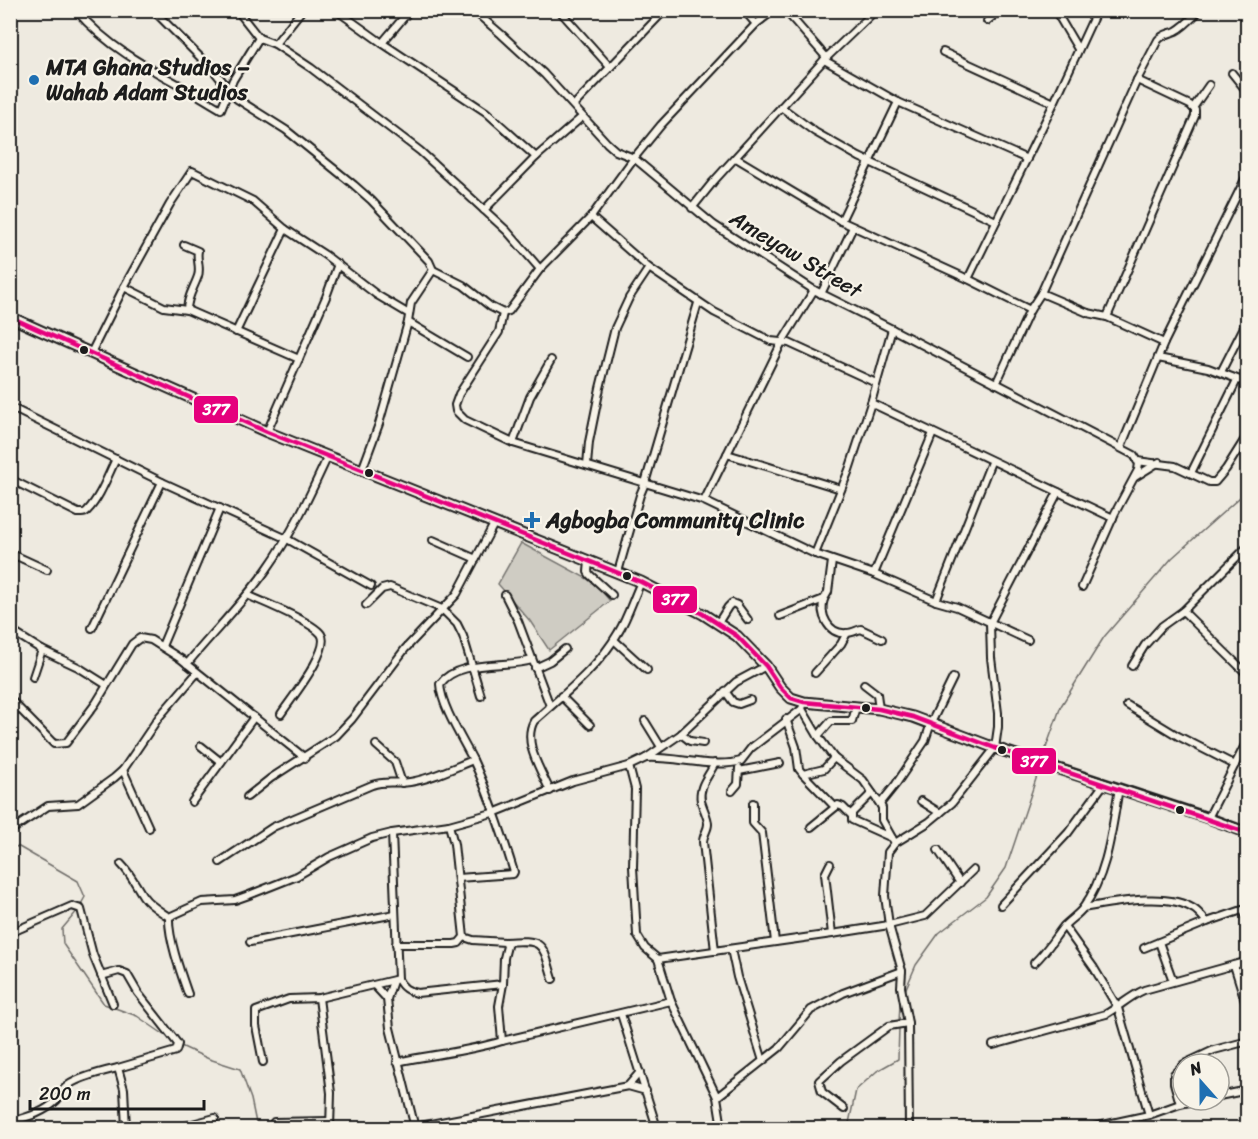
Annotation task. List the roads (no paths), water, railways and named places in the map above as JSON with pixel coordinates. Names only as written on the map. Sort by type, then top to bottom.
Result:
[{"type":"street","points":[[76,10],[108,43],[135,61],[221,109],[232,80],[259,38]]},
{"type":"street","points":[[153,10],[237,99],[286,130],[371,200],[429,261],[433,270],[463,285],[491,307],[503,313]]},
{"type":"street","points":[[237,10],[259,38],[275,44],[311,68],[420,151],[513,238],[540,269]]},
{"type":"street","points":[[275,44],[302,10]]},
{"type":"street","points":[[336,10],[486,112],[536,157]]},
{"type":"street","points":[[382,43],[410,10]]},
{"type":"street","name":"Ameyaw Street","points":[[473,10],[527,58],[616,151],[633,158],[714,225],[821,294],[1098,438],[1121,447],[1134,455],[1137,461]]},
{"type":"street","points":[[560,10],[610,67]]},
{"type":"street","points":[[650,10],[656,18]]},
{"type":"street","points":[[573,105],[665,10]]},
{"type":"street","points":[[744,10],[756,24]]},
{"type":"street","points":[[774,10],[756,24],[633,158],[591,217],[540,269],[508,310],[503,313],[499,332],[459,394],[455,405],[456,411],[465,420],[513,443],[704,501],[780,539],[832,561],[874,574],[936,601],[957,607],[1028,640]]},
{"type":"street","points":[[785,10],[825,58],[898,102],[1027,159]]},
{"type":"street","points":[[692,208],[825,58],[876,10]]},
{"type":"street","points":[[987,21],[1001,10]]},
{"type":"street","points":[[1055,10],[1078,49]]},
{"type":"street","points":[[968,279],[1097,10]]},
{"type":"street","points":[[996,384],[1030,310],[1041,292],[1137,80],[1161,36],[1174,32],[1187,24],[1200,10]]},
{"type":"street","points":[[943,52],[1054,103]]},
{"type":"street","points":[[1232,73],[1248,93]]},
{"type":"street","points":[[1137,80],[1193,108]]},
{"type":"street","points":[[1107,317],[1193,122],[1195,116],[1193,108],[1209,85]]},
{"type":"street","points":[[841,221],[898,102]]},
{"type":"street","points":[[781,107],[815,132],[869,162],[996,221]]},
{"type":"street","points":[[484,210],[536,157],[582,117]]},
{"type":"street","points":[[736,158],[841,221],[1030,310]]},
{"type":"street","points":[[91,353],[178,189],[192,171],[253,201],[285,229],[338,264],[377,295],[409,314]]},
{"type":"street","points":[[1121,447],[1164,343],[1248,173]]},
{"type":"street","points":[[591,217],[649,268],[698,303],[755,333],[771,340],[789,343],[876,382]]},
{"type":"street","points":[[821,294],[853,227]]},
{"type":"street","points":[[236,332],[285,229]]},
{"type":"street","points":[[184,245],[198,251],[197,261],[200,266],[187,302],[187,310]]},
{"type":"street","points":[[267,432],[338,264]]},
{"type":"street","points":[[587,465],[589,442],[600,388],[615,328],[629,298],[649,268]]},
{"type":"street","points":[[362,470],[379,424],[414,296],[433,270]]},
{"type":"street","points":[[124,287],[164,307],[187,310],[299,359]]},
{"type":"street","points":[[704,501],[782,342],[814,290]]},
{"type":"street","points":[[1041,292],[1088,313],[1107,317],[1164,343]]},
{"type":"street","points":[[618,572],[698,303]]},
{"type":"street","points":[[10,316],[267,432],[618,572],[718,623],[745,644],[766,666],[786,694],[803,706],[818,736],[834,758],[863,780],[880,804],[882,820],[894,840]]},
{"type":"street","points":[[1221,372],[1248,319]]},
{"type":"street","points":[[408,322],[467,357]]},
{"type":"street","points":[[815,554],[871,403],[892,329]]},
{"type":"street","points":[[1158,358],[1221,372],[1248,383]]},
{"type":"street","points":[[513,443],[530,398],[551,360]]},
{"type":"street","points":[[1191,473],[1237,380]]},
{"type":"street","points":[[871,403],[1113,518]]},
{"type":"street","points":[[10,407],[162,482],[287,539],[371,586]]},
{"type":"street","points":[[874,574],[933,433]]},
{"type":"street","points":[[1082,587],[1136,474],[1137,461],[1159,462],[1175,466],[1209,482],[1215,482],[1248,434]]},
{"type":"street","points":[[727,454],[841,489]]},
{"type":"street","points":[[188,664],[214,630],[247,595],[287,539],[328,456]]},
{"type":"street","points":[[10,479],[78,513],[83,513],[87,511],[97,496],[116,459]]},
{"type":"street","points":[[936,601],[991,462]]},
{"type":"street","points":[[1136,474],[1159,462]]},
{"type":"street","points":[[92,628],[162,482]]},
{"type":"street","points":[[909,1128],[902,971],[889,925],[885,896],[888,852],[894,840],[929,822],[952,803],[995,748],[998,713],[990,658],[990,623],[1058,492]]},
{"type":"street","points":[[162,646],[220,508]]},
{"type":"street","points":[[247,797],[271,778],[336,736],[352,719],[405,648],[464,585],[494,524]]},
{"type":"street","points":[[433,540],[476,559]]},
{"type":"street","points":[[1132,666],[1145,645],[1162,626],[1183,611],[1248,546]]},
{"type":"street","points":[[10,553],[47,570]]},
{"type":"street","points":[[589,561],[590,575],[612,595]]},
{"type":"street","points":[[832,561],[828,592],[821,611],[824,619],[835,630],[847,633],[861,629],[882,639]]},
{"type":"street","points":[[550,790],[531,746],[529,735],[534,721],[595,664],[614,640],[641,582]]},
{"type":"street","points":[[366,605],[382,590],[390,587],[407,592],[442,609],[460,629],[481,696]]},
{"type":"street","points":[[247,595],[307,624],[321,634],[323,641],[321,655],[281,714]]},
{"type":"street","points":[[504,595],[518,621],[550,706]]},
{"type":"street","points":[[780,616],[824,599]]},
{"type":"street","points":[[718,623],[732,603],[737,605],[748,620]]},
{"type":"street","points":[[1183,611],[1248,675]]},
{"type":"street","points":[[10,630],[105,684]]},
{"type":"street","points":[[815,673],[841,644],[847,633]]},
{"type":"street","points":[[12,701],[54,744],[66,743],[132,644],[140,638],[151,640],[188,664],[304,758]]},
{"type":"street","points":[[614,640],[647,670]]},
{"type":"street","points":[[535,668],[550,661],[565,649]]},
{"type":"street","points":[[33,677],[42,650]]},
{"type":"street","points":[[458,878],[514,873],[496,812],[439,687],[444,679],[471,666],[514,664],[532,660]]},
{"type":"street","points":[[169,917],[202,902],[235,900],[249,896],[297,876],[351,846],[392,833],[449,825],[496,812],[573,781],[629,766],[646,758],[681,734],[725,690],[766,666]]},
{"type":"street","points":[[10,831],[48,806],[78,804],[123,770],[159,717],[197,672]]},
{"type":"street","points":[[880,804],[925,741],[952,678]]},
{"type":"street","points":[[864,684],[877,694],[879,710]]},
{"type":"street","points":[[725,690],[733,702],[739,704],[750,700]]},
{"type":"street","points":[[561,696],[590,725]]},
{"type":"street","points":[[1127,705],[1178,736],[1235,765]]},
{"type":"street","points":[[646,758],[715,763],[737,762],[803,706],[856,707],[913,717],[995,748],[1248,833]]},
{"type":"street","points":[[818,736],[831,721],[852,721],[856,707]]},
{"type":"street","points":[[192,802],[254,717]]},
{"type":"street","points":[[786,719],[791,727],[799,768],[835,807]]},
{"type":"street","points":[[645,721],[661,747]]},
{"type":"street","points":[[681,734],[690,741],[703,743]]},
{"type":"street","points":[[1208,818],[1247,744]]},
{"type":"street","points":[[376,745],[395,762],[402,783]]},
{"type":"street","points":[[201,746],[221,762]]},
{"type":"street","points":[[803,774],[824,769],[834,758]]},
{"type":"street","points":[[220,862],[292,817],[379,782],[418,781],[473,760]]},
{"type":"street","points":[[732,791],[738,784],[737,762]]},
{"type":"street","points":[[739,771],[780,762]]},
{"type":"street","points":[[715,763],[703,782],[701,800],[708,822],[703,842],[715,951]]},
{"type":"street","points":[[629,766],[635,789],[633,867],[637,935],[645,948],[658,959],[671,1001],[717,1097],[722,1128]]},
{"type":"street","points":[[123,770],[149,828]]},
{"type":"street","points":[[1001,905],[1068,833],[1104,784]]},
{"type":"street","points":[[1034,963],[1051,945],[1064,926],[1083,908],[1098,881],[1106,858],[1119,788]]},
{"type":"street","points":[[851,815],[872,793]]},
{"type":"street","points":[[921,801],[940,813]]},
{"type":"street","points":[[753,803],[753,823],[762,833],[775,942]]},
{"type":"street","points":[[811,827],[835,807],[843,807],[851,815],[852,820],[894,840]]},
{"type":"street","points":[[449,825],[458,878],[464,938]]},
{"type":"street","points":[[392,833],[395,980],[387,999],[390,1028],[415,1128],[628,1086],[646,1091]]},
{"type":"street","points":[[938,850],[960,883]]},
{"type":"street","points":[[121,864],[136,881],[143,896],[150,904],[169,917],[179,968],[188,994]]},
{"type":"street","points":[[830,864],[825,874],[832,934]]},
{"type":"street","points":[[658,959],[889,925],[925,916],[973,870]]},
{"type":"street","points":[[1083,908],[1122,901],[1171,900],[1197,910],[1207,922]]},
{"type":"street","points":[[10,933],[76,905],[84,914],[93,955],[112,1004]]},
{"type":"street","points":[[1144,948],[1245,909],[1248,922]]},
{"type":"street","points":[[250,942],[395,914]]},
{"type":"street","points":[[1064,926],[1094,968],[1118,1008],[1149,1115]]},
{"type":"street","points":[[464,938],[504,942],[526,940],[537,942],[543,947],[553,979]]},
{"type":"street","points":[[396,944],[454,944],[464,938]]},
{"type":"street","points":[[502,1041],[499,1006],[507,946],[504,942]]},
{"type":"street","points":[[1159,942],[1173,981]]},
{"type":"street","points":[[731,949],[737,977],[763,1061]]},
{"type":"street","points":[[993,1045],[1106,1014],[1118,1008],[1134,994],[1248,961]]},
{"type":"street","points":[[1234,965],[1248,1010]]},
{"type":"street","points":[[10,1122],[43,1111],[56,1101],[64,1088],[76,1082],[100,1072],[176,1052],[178,1044],[138,993],[127,974],[119,971],[102,976]]},
{"type":"street","points":[[717,1097],[787,1039],[811,1010],[843,993],[902,971]]},
{"type":"street","points":[[395,980],[404,988],[417,993],[503,984]]},
{"type":"street","points":[[263,1062],[256,1026],[256,1011],[289,999],[319,998],[395,980]]},
{"type":"street","points":[[375,986],[387,999]]},
{"type":"street","points":[[319,998],[332,1093],[330,1128]]},
{"type":"street","points":[[398,1062],[439,1053],[464,1052],[671,1001]]},
{"type":"street","points":[[621,1014],[657,1128]]},
{"type":"street","points":[[844,1109],[822,1092],[819,1081],[841,1061],[889,1026],[905,1024]]},
{"type":"street","points":[[1210,1052],[1248,1041]]},
{"type":"street","points":[[118,1068],[124,1089],[126,1128]]},
{"type":"street","points":[[628,1086],[639,1072]]},
{"type":"street","points":[[1231,1094],[1248,1090]]},
{"type":"street","points":[[1089,1128],[1149,1115],[1171,1107]]},
{"type":"street","points":[[177,1128],[194,1126],[214,1118]]},
{"type":"street","points":[[270,1128],[274,1122],[329,1121]]},
{"type":"waterway","points":[[1042,759],[1061,706],[1104,637],[1172,558],[1248,490]]},
{"type":"waterway","points":[[904,993],[916,965],[939,933],[986,897],[1006,868],[1040,767]]},
{"type":"waterway","points":[[10,846],[19,847],[78,881],[85,897],[80,906]]},
{"type":"waterway","points":[[78,910],[62,929],[63,944],[104,1004],[137,1016],[172,1040]]},
{"type":"waterway","points":[[899,1023],[900,1003]]},
{"type":"waterway","points":[[848,1128],[856,1090],[877,1071],[898,1059],[899,1028]]},
{"type":"waterway","points":[[181,1046],[209,1059],[240,1069],[251,1099],[257,1128]]},
{"type":"place","name":"MTA Ghana Studios – Wahab Adam Studios","points":[[34,80]]},
{"type":"place","name":"Agbogba Community Clinic","points":[[532,520]]}]
